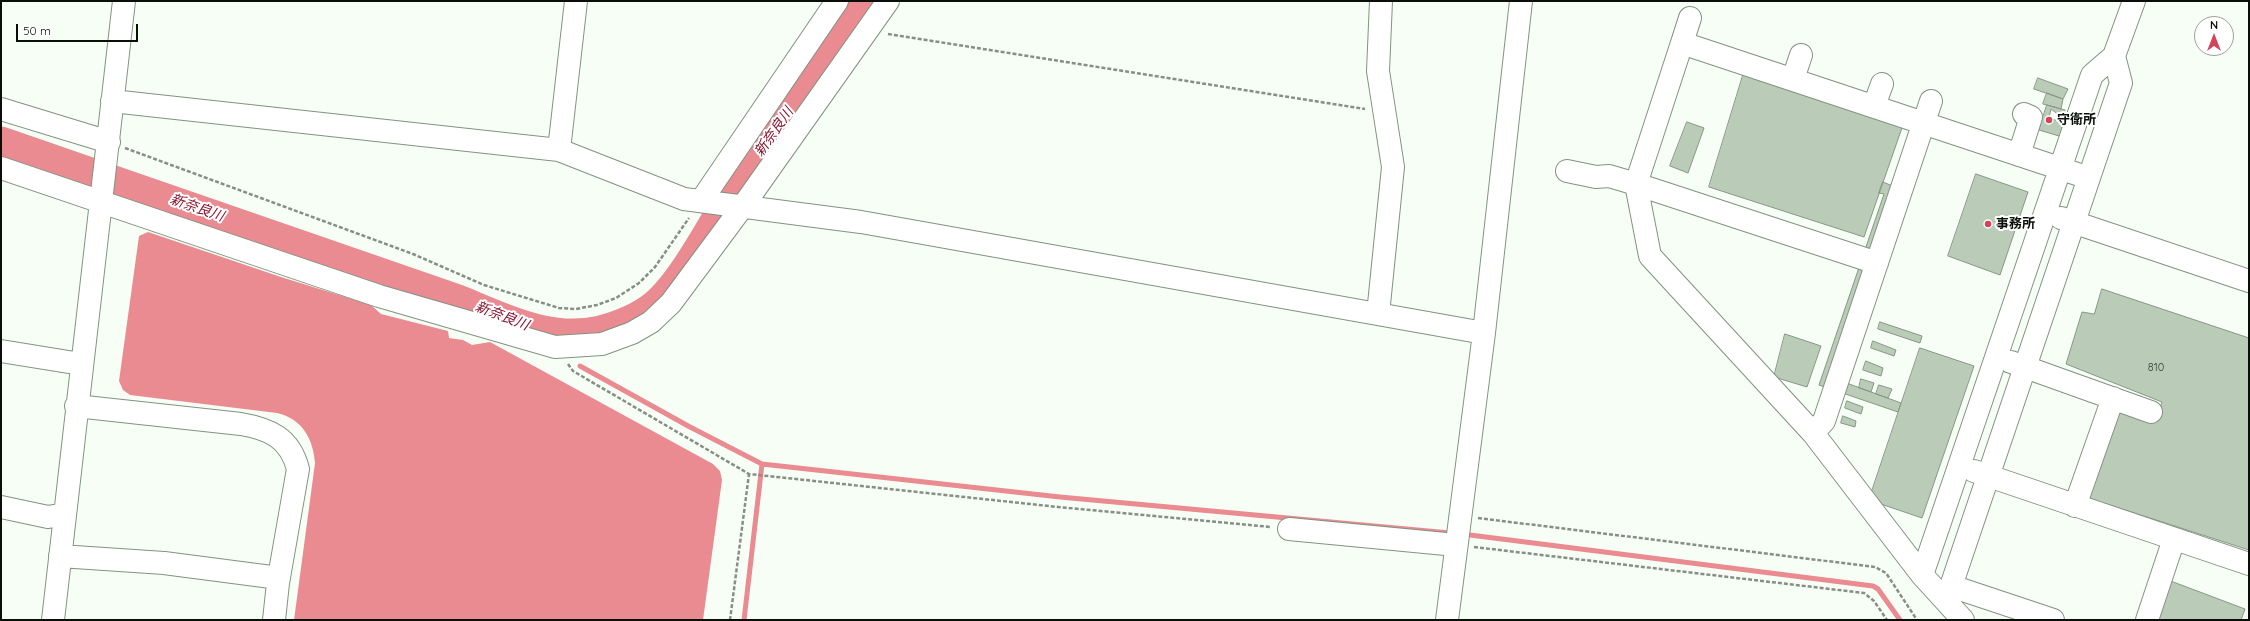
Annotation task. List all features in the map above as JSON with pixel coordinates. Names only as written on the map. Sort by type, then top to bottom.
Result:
[{"type":"street","points":[[52,620],[124,1]]},
{"type":"street","points":[[559,150],[576,1]]},
{"type":"street","points":[[704,202],[837,1]]},
{"type":"street","points":[[1,168],[101,198],[379,296],[555,347],[602,344],[632,333],[651,322],[671,303],[739,206],[888,1]]},
{"type":"street","points":[[1378,314],[1393,167],[1386,112],[1378,71],[1381,1]]},
{"type":"street","points":[[1447,620],[1484,333],[1521,1]]},
{"type":"street","points":[[1922,575],[2092,75],[2114,56],[2134,1]]},
{"type":"street","points":[[1690,18],[1636,184],[1650,256],[1814,433],[1922,575],[1948,593],[2053,620]]},
{"type":"street","points":[[1682,42],[2089,178]]},
{"type":"street","points":[[1793,80],[1801,55]]},
{"type":"street","points":[[1963,620],[1948,593],[2121,83],[2114,56]]},
{"type":"street","points":[[1874,106],[1882,84]]},
{"type":"street","points":[[112,100],[559,150],[684,199],[869,223],[1484,333]]},
{"type":"street","points":[[1814,433],[1824,421],[1931,101]]},
{"type":"street","points":[[1,109],[108,146]]},
{"type":"street","points":[[2019,155],[2032,117],[2024,114]]},
{"type":"street","points":[[1568,171],[1596,177],[1610,176],[1877,264]]},
{"type":"street","points":[[2045,212],[2249,281]]},
{"type":"street","points":[[1,351],[82,364]]},
{"type":"street","points":[[1996,356],[2151,412]]},
{"type":"street","points":[[2075,506],[2113,398]]},
{"type":"street","points":[[76,406],[241,424],[262,428],[277,435],[295,459],[298,469],[279,578],[274,620]]},
{"type":"street","points":[[1959,465],[2075,506],[2249,564]]},
{"type":"street","points":[[1,507],[48,517],[65,514]]},
{"type":"street","points":[[1289,529],[1456,545]]},
{"type":"street","points":[[2148,620],[2174,539]]},
{"type":"street","points":[[60,556],[164,564],[279,578]]},
{"type":"path","points":[[868,30],[1386,112]]},
{"type":"path","points":[[108,146],[412,254],[484,285],[559,308],[576,309],[597,305],[616,298],[639,283],[655,267],[704,202]]},
{"type":"path","points":[[555,347],[573,371],[749,474],[1065,508],[1289,529]]},
{"type":"path","points":[[730,620],[749,474]]},
{"type":"path","points":[[1460,516],[1875,567],[1886,573],[1918,620]]},
{"type":"path","points":[[1456,545],[1864,593],[1874,601],[1887,620]]},
{"type":"shaded area","points":[[148,232],[281,277],[371,305],[381,314],[448,331],[449,338],[463,340],[472,345],[490,342],[713,464],[720,471],[722,480],[703,620],[294,620],[315,463],[312,445],[305,431],[293,420],[277,413],[130,395],[123,390],[119,381],[139,236]]},
{"type":"building","points":[[1744,72],[1903,125],[1864,237],[1709,187]]},
{"type":"building","points":[[2038,78],[2068,89],[2063,99],[2034,89]]},
{"type":"building","points":[[2047,93],[2063,99],[2061,109],[2043,104]]},
{"type":"building","name":"守衛所","points":[[2047,105],[2065,110],[2064,114],[2059,115],[2051,109],[2049,118],[2064,123],[2063,133],[2059,136],[2039,130]]},
{"type":"building","points":[[1687,122],[1704,128],[1688,173],[1670,166]]},
{"type":"building","name":"事務所","points":[[1976,174],[2028,192],[2000,275],[1948,256]]},
{"type":"building","points":[[1883,182],[1895,187],[1833,378],[1901,403],[1898,412],[1819,385],[1884,194],[1879,193]]},
{"type":"building","points":[[2102,289],[2249,338],[2249,550],[2088,498],[2121,408],[2156,420],[2162,402],[2066,364],[2082,312],[2094,314]]},
{"type":"building","points":[[1880,322],[1922,336],[1920,343],[1878,329]]},
{"type":"building","points":[[1785,334],[1821,346],[1807,387],[1774,377]]},
{"type":"building","points":[[1873,341],[1896,350],[1894,356],[1871,348]]},
{"type":"building","points":[[1920,348],[1974,366],[1922,518],[1869,500]]},
{"type":"building","points":[[1866,361],[1883,368],[1881,376],[1863,370]]},
{"type":"building","points":[[1861,379],[1874,383],[1871,392],[1859,388]]},
{"type":"building","points":[[1879,385],[1892,389],[1888,398],[1876,394]]},
{"type":"building","points":[[1847,401],[1863,407],[1861,414],[1845,408]]},
{"type":"building","points":[[1843,416],[1856,421],[1855,427],[1841,423]]},
{"type":"building","points":[[2168,580],[2245,609],[2241,620],[2154,620]]},
{"type":"waterway","name":"新奈良川","points":[[1,141],[458,299],[527,326],[563,333],[581,333],[600,330],[614,326],[642,313],[654,305],[675,283],[746,170],[864,1]]},
{"type":"waterway","points":[[288,257],[293,242]]},
{"type":"waterway","points":[[580,366],[690,427],[762,464],[1060,497],[1450,533]]},
{"type":"waterway","points":[[744,620],[762,464]]},
{"type":"waterway","points":[[1470,535],[1873,586],[1878,589],[1900,620]]},
{"type":"place","name":"守衛所","points":[[2049,120]]},
{"type":"place","name":"事務所","points":[[1988,224]]}]
